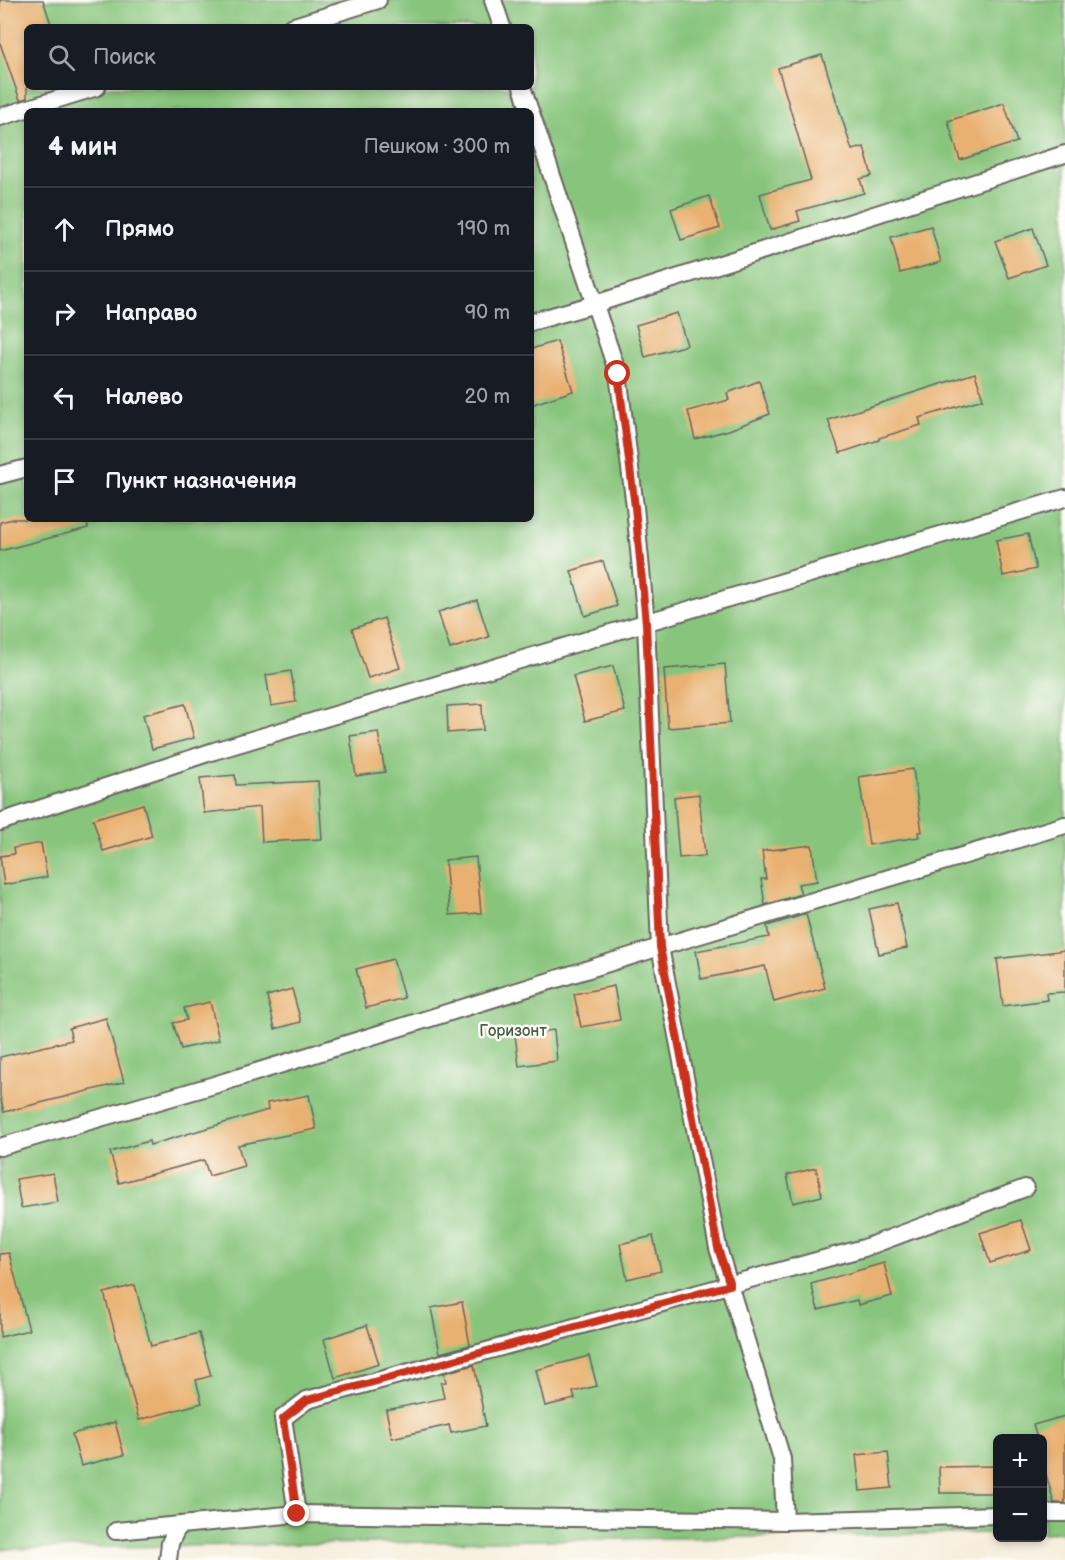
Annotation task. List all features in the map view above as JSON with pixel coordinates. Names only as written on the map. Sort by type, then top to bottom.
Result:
[{"type":"lane","points":[[301,24],[378,0]]},
{"type":"lane","points":[[493,0],[501,24]]},
{"type":"lane","points":[[29,108],[87,90]]},
{"type":"lane","points":[[523,90],[530,108]]},
{"type":"lane","points":[[0,117],[24,110]]},
{"type":"lane","points":[[534,121],[618,374],[635,507],[646,623],[660,947],[718,1248],[782,1459],[785,1521]]},
{"type":"lane","points":[[534,321],[595,304],[1065,154]]},
{"type":"lane","points":[[0,475],[24,469]]},
{"type":"lane","points":[[0,822],[214,751],[1065,498]]},
{"type":"lane","points":[[0,1147],[214,1085],[1065,825]]},
{"type":"lane","points":[[297,1514],[283,1419],[307,1400],[864,1248],[1025,1188]]},
{"type":"lane","points":[[1047,1513],[1065,1513]]},
{"type":"lane","points":[[116,1531],[297,1514],[785,1521],[993,1515]]},
{"type":"lane","points":[[168,1560],[170,1543],[178,1526]]},
{"type":"green space","name":"Горизонт","points":[[0,0],[1065,0],[1065,1532],[1047,1533],[1047,1434],[993,1434],[993,1533],[0,1549]]},
{"type":"building","points":[[0,0],[43,0],[51,24],[24,24],[24,90],[27,90],[27,98],[20,100],[0,43]]},
{"type":"building","points":[[822,55],[852,150],[864,147],[872,176],[860,179],[864,193],[797,211],[800,221],[770,230],[760,194],[811,180],[778,68]]},
{"type":"building","points":[[1004,103],[1017,142],[960,160],[948,121]]},
{"type":"building","points":[[709,196],[720,228],[681,240],[671,209]]},
{"type":"building","points":[[931,226],[941,262],[900,273],[891,237]]},
{"type":"building","points":[[1033,228],[1046,265],[1009,278],[995,241]]},
{"type":"building","points":[[677,313],[687,345],[645,357],[636,325]]},
{"type":"building","points":[[557,341],[573,391],[534,404],[534,348]]},
{"type":"building","points":[[975,373],[983,399],[919,418],[921,425],[840,453],[828,420]]},
{"type":"building","points":[[759,381],[770,414],[729,430],[695,439],[688,411],[729,400],[727,393]]},
{"type":"building","points":[[24,519],[24,522],[87,522],[88,528],[0,551],[0,522]]},
{"type":"building","points":[[1028,534],[1036,569],[1003,576],[996,540]]},
{"type":"building","points":[[603,561],[617,606],[585,616],[571,571]]},
{"type":"building","points":[[477,600],[489,637],[450,649],[438,612]]},
{"type":"building","points":[[384,618],[400,668],[368,678],[352,629]]},
{"type":"building","points":[[725,664],[730,723],[668,728],[664,669]]},
{"type":"building","points":[[613,666],[625,711],[585,721],[573,676]]},
{"type":"building","points":[[291,671],[296,702],[271,706],[266,675]]},
{"type":"building","points":[[185,704],[194,738],[152,749],[143,715]]},
{"type":"building","points":[[482,704],[483,730],[448,733],[447,706]]},
{"type":"building","points":[[378,732],[385,772],[356,776],[350,736]]},
{"type":"building","points":[[913,769],[922,832],[918,832],[919,837],[869,845],[859,777]]},
{"type":"building","points":[[235,775],[236,785],[318,781],[322,839],[262,842],[260,807],[204,813],[200,778]]},
{"type":"building","points":[[699,794],[705,856],[679,858],[674,797]]},
{"type":"building","points":[[143,804],[152,836],[103,851],[93,819]]},
{"type":"building","points":[[41,843],[47,877],[4,885],[0,856],[14,854],[13,848]]},
{"type":"building","points":[[812,845],[817,881],[798,884],[801,894],[765,905],[761,879],[766,879],[762,851]]},
{"type":"building","points":[[476,857],[481,913],[450,915],[445,860]]},
{"type":"building","points":[[897,903],[907,948],[879,954],[869,909]]},
{"type":"building","points":[[806,914],[825,988],[774,1002],[765,966],[701,979],[696,951],[769,937],[767,926]]},
{"type":"building","points":[[1065,950],[1065,992],[1046,993],[1047,1000],[1003,1006],[997,959]]},
{"type":"building","points":[[393,959],[404,998],[366,1008],[356,969]]},
{"type":"building","points":[[614,986],[620,1020],[581,1027],[574,994]]},
{"type":"building","points":[[292,989],[301,1022],[275,1029],[267,996]]},
{"type":"building","points":[[210,1002],[219,1040],[181,1049],[173,1023],[187,1020],[184,1008]]},
{"type":"building","points":[[106,1018],[124,1082],[4,1112],[0,1096],[0,1057],[72,1040],[69,1028]]},
{"type":"building","points":[[554,1030],[557,1061],[519,1066],[515,1035]]},
{"type":"building","points":[[309,1095],[316,1129],[238,1145],[244,1166],[209,1176],[204,1160],[119,1183],[110,1152],[149,1141],[150,1145],[268,1110],[267,1103]]},
{"type":"building","points":[[816,1168],[822,1196],[793,1203],[787,1175]]},
{"type":"building","points":[[53,1173],[58,1202],[21,1208],[16,1179]]},
{"type":"building","points":[[1021,1220],[1031,1250],[990,1263],[980,1233]]},
{"type":"building","points":[[653,1236],[661,1271],[627,1279],[620,1244]]},
{"type":"building","points":[[9,1253],[29,1330],[0,1337],[0,1254]]},
{"type":"building","points":[[884,1263],[892,1296],[858,1305],[857,1300],[818,1310],[811,1284]]},
{"type":"building","points":[[135,1285],[151,1346],[199,1333],[211,1376],[196,1380],[202,1403],[139,1420],[104,1293]]},
{"type":"building","points":[[462,1302],[470,1345],[440,1353],[431,1308]]},
{"type":"building","points":[[367,1325],[379,1364],[335,1378],[324,1339]]},
{"type":"building","points":[[589,1356],[597,1386],[573,1392],[575,1399],[545,1406],[536,1370]]},
{"type":"building","points":[[474,1365],[486,1426],[451,1433],[449,1425],[392,1438],[386,1410],[444,1398],[441,1383],[446,1382],[444,1373]]},
{"type":"building","points":[[1065,1416],[1065,1503],[1054,1503],[1047,1478],[1047,1434],[1036,1434],[1033,1425]]},
{"type":"building","points":[[115,1422],[124,1455],[81,1466],[72,1434]]},
{"type":"building","points":[[888,1452],[892,1488],[860,1491],[856,1455]]},
{"type":"building","points":[[993,1466],[993,1493],[940,1493],[939,1467]]},
{"type":"route","points":[[297,1514],[283,1419],[307,1400],[730,1285],[718,1248],[660,947],[646,623],[635,507],[618,374]]}]
